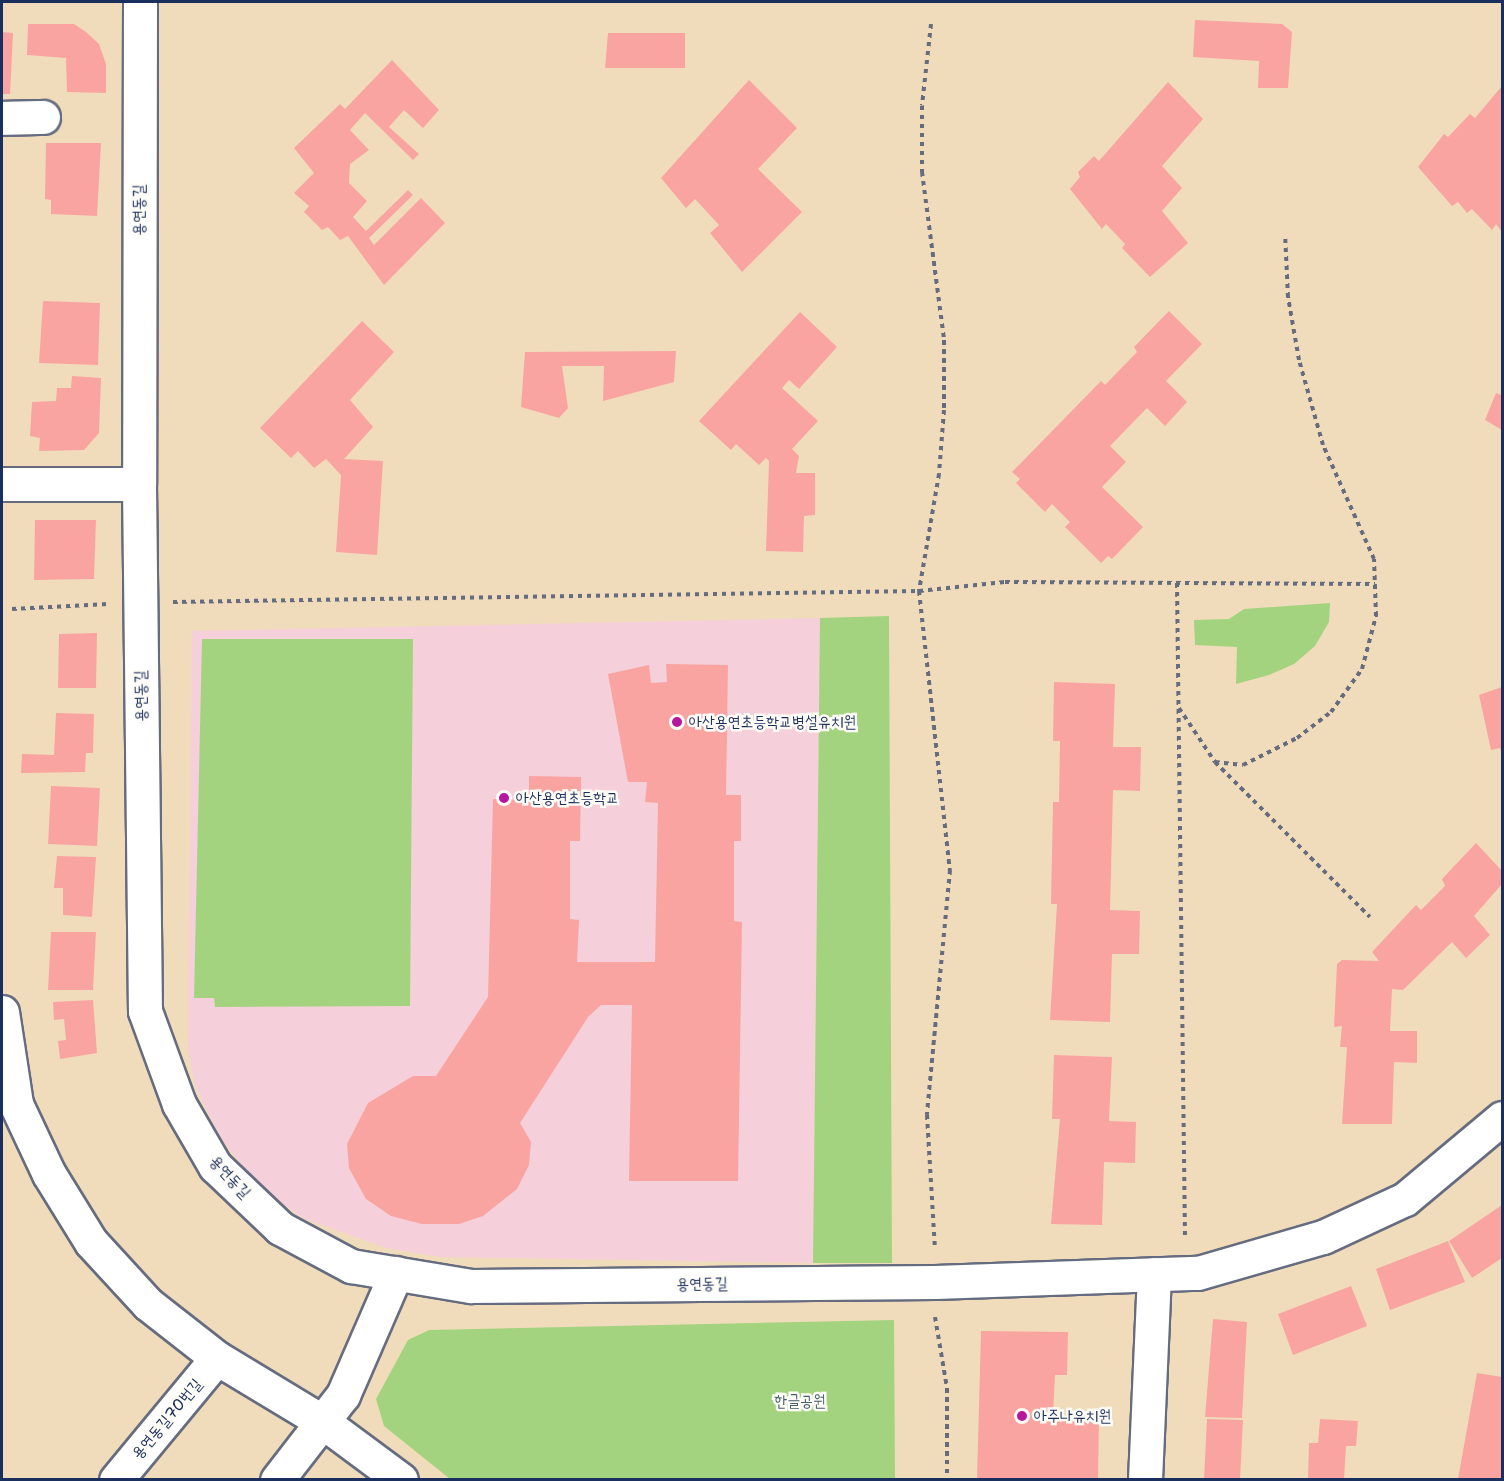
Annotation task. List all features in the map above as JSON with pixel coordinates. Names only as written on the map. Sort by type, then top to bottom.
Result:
[{"type":"street","name":"용연동길","points":[[140,2],[139,484],[146,1011],[179,1104],[215,1166],[280,1228],[351,1266],[471,1286],[934,1282],[1198,1273],[1330,1234],[1405,1199],[1503,1118]]},
{"type":"street","points":[[2,118],[43,117]]},
{"type":"street","points":[[2,484],[139,484]]},
{"type":"street","points":[[2,1012],[9,1105],[91,1242],[148,1304],[217,1358],[323,1422],[401,1479]]},
{"type":"street","points":[[277,1479],[343,1395],[396,1273]]},
{"type":"street","points":[[1145,1479],[1154,1274]]},
{"type":"street","name":"용연동길70번길","points":[[116,1479],[217,1358]]},
{"type":"path","points":[[931,24],[922,106],[921,172],[944,340],[944,410],[939,474],[919,591],[950,870],[927,1114],[936,1260]]},
{"type":"path","points":[[1215,762],[1243,765],[1297,738],[1331,712],[1362,669],[1376,616],[1374,559],[1323,445],[1299,360],[1288,297],[1285,234]]},
{"type":"path","points":[[169,602],[919,591],[1005,582],[1375,584]]},
{"type":"path","points":[[1177,583],[1185,1236]]},
{"type":"path","points":[[12,609],[109,604]]},
{"type":"path","points":[[1179,707],[1215,762],[1370,917]]},
{"type":"path","points":[[935,1317],[947,1388],[947,1479]]},
{"type":"shaded area","name":"아산용연초등학교","points":[[820,618],[813,1263],[440,1257],[386,1248],[300,1217],[252,1181],[217,1132],[195,1085],[188,1050],[192,631]]},
{"type":"green space","points":[[1330,603],[1329,622],[1315,646],[1294,664],[1269,675],[1236,684],[1237,647],[1195,645],[1194,620],[1229,619],[1244,609]]},
{"type":"green space","points":[[889,616],[892,1263],[813,1263],[820,618]]},
{"type":"green space","points":[[202,639],[413,639],[410,1006],[215,1007],[214,998],[194,998]]},
{"type":"green space","name":"한글공원","points":[[894,1320],[895,1479],[450,1479],[384,1426],[376,1399],[408,1340],[429,1330]]},
{"type":"building","points":[[1195,20],[1282,24],[1292,32],[1288,88],[1258,88],[1259,61],[1193,57]]},
{"type":"building","points":[[28,24],[74,24],[86,32],[99,44],[106,64],[106,93],[67,92],[66,58],[27,55]]},
{"type":"building","points":[[2,32],[13,33],[10,94],[2,94]]},
{"type":"building","points":[[608,33],[685,33],[685,68],[605,68]]},
{"type":"building","points":[[392,60],[439,110],[423,128],[404,110],[389,127],[419,154],[413,160],[365,113],[350,130],[369,150],[350,164],[349,183],[367,201],[353,217],[366,231],[408,190],[413,195],[369,238],[374,245],[421,198],[445,223],[384,285],[348,236],[340,240],[328,227],[322,230],[304,212],[309,206],[294,193],[314,173],[294,148],[340,104],[345,109]]},
{"type":"building","points":[[749,80],[797,128],[758,169],[802,212],[742,272],[710,233],[719,225],[695,199],[686,208],[661,178]]},
{"type":"building","points":[[1168,82],[1203,119],[1162,166],[1182,188],[1162,211],[1188,243],[1150,277],[1122,248],[1125,244],[1106,224],[1102,229],[1070,189],[1080,177],[1078,172],[1094,156],[1099,161]]},
{"type":"building","points":[[1502,86],[1502,232],[1496,224],[1492,230],[1472,209],[1467,213],[1458,202],[1452,206],[1418,167],[1444,134],[1448,137],[1470,114],[1475,118]]},
{"type":"building","points":[[46,143],[101,143],[97,216],[51,214],[51,200],[45,199]]},
{"type":"building","points":[[43,301],[100,303],[98,365],[39,363]]},
{"type":"building","points":[[1169,311],[1202,344],[1166,381],[1187,402],[1165,426],[1147,408],[1110,446],[1126,462],[1102,487],[1143,527],[1112,559],[1108,556],[1101,563],[1065,527],[1070,522],[1052,504],[1045,512],[1016,483],[1020,479],[1012,472],[1101,381],[1105,385],[1137,352],[1134,347]]},
{"type":"building","points":[[800,312],[837,347],[799,389],[789,380],[782,388],[818,421],[792,449],[799,456],[796,473],[815,473],[815,515],[804,516],[803,552],[766,551],[769,461],[766,458],[759,465],[736,444],[731,450],[699,421]]},
{"type":"building","points":[[362,321],[394,352],[350,400],[373,427],[344,459],[383,461],[377,555],[336,552],[341,475],[326,459],[314,468],[298,451],[291,458],[260,428]]},
{"type":"building","points":[[676,351],[674,382],[603,401],[604,366],[562,366],[568,408],[559,418],[521,407],[525,352]]},
{"type":"building","points":[[72,376],[101,378],[99,433],[84,450],[39,451],[40,438],[30,436],[32,402],[56,401],[57,388],[71,388]]},
{"type":"building","points":[[1502,390],[1502,430],[1485,420],[1496,393],[1501,395]]},
{"type":"building","points":[[35,520],[96,520],[94,579],[34,580]]},
{"type":"building","points":[[97,633],[96,688],[58,688],[59,634]]},
{"type":"building","points":[[666,664],[728,665],[726,795],[741,795],[741,841],[734,841],[734,921],[742,922],[738,1181],[629,1181],[632,1005],[601,1005],[588,1017],[520,1123],[531,1142],[529,1165],[517,1189],[483,1216],[459,1224],[422,1224],[391,1216],[366,1199],[349,1168],[347,1144],[368,1103],[413,1076],[436,1076],[488,997],[493,799],[529,800],[529,776],[581,777],[580,841],[570,841],[570,919],[579,920],[577,962],[655,962],[658,803],[645,802],[647,782],[628,782],[608,674],[649,665],[651,683],[667,682]]},
{"type":"building","points":[[1054,682],[1115,684],[1113,747],[1141,747],[1140,791],[1113,790],[1110,910],[1140,911],[1139,954],[1112,954],[1110,1022],[1050,1020],[1057,904],[1051,904],[1053,802],[1059,802],[1060,741],[1053,741]]},
{"type":"building","points":[[1502,687],[1502,756],[1500,748],[1491,750],[1479,695]]},
{"type":"building","points":[[56,713],[94,714],[93,753],[86,753],[85,772],[21,773],[22,754],[54,755]]},
{"type":"building","points":[[51,786],[100,788],[97,846],[48,844]]},
{"type":"building","points":[[1476,843],[1502,871],[1502,884],[1474,916],[1490,935],[1466,958],[1452,942],[1403,990],[1392,989],[1390,1031],[1417,1031],[1417,1063],[1394,1062],[1392,1124],[1342,1124],[1347,1047],[1340,1047],[1342,1026],[1334,1027],[1337,964],[1342,960],[1379,961],[1372,952],[1416,905],[1421,910],[1445,886],[1442,879]]},
{"type":"building","points":[[57,856],[96,857],[92,917],[63,915],[63,888],[54,888]]},
{"type":"building","points":[[51,932],[96,932],[93,990],[48,990]]},
{"type":"building","points":[[93,1000],[97,1053],[60,1059],[58,1041],[66,1040],[64,1019],[54,1020],[53,1002]]},
{"type":"building","points":[[1054,1055],[1112,1057],[1109,1121],[1136,1122],[1135,1163],[1104,1162],[1102,1225],[1051,1224],[1060,1119],[1052,1119]]},
{"type":"building","points":[[1502,1205],[1502,1258],[1472,1278],[1449,1241]]},
{"type":"building","points":[[1448,1241],[1465,1282],[1390,1310],[1376,1269]]},
{"type":"building","points":[[1351,1286],[1367,1326],[1293,1355],[1278,1314]]},
{"type":"building","points":[[1213,1319],[1247,1322],[1242,1418],[1205,1417]]},
{"type":"building","points":[[981,1331],[1068,1332],[1067,1375],[1055,1375],[1053,1415],[1099,1416],[1098,1479],[977,1479]]},
{"type":"building","points":[[1477,1373],[1502,1377],[1502,1479],[1458,1479]]},
{"type":"building","points":[[1207,1419],[1243,1420],[1240,1479],[1204,1479]]},
{"type":"building","points":[[1320,1419],[1358,1421],[1356,1446],[1346,1446],[1344,1479],[1308,1479],[1309,1443],[1318,1443]]},
{"type":"place","name":"아산용연초등학교병설유치원","points":[[677,722]]},
{"type":"place","name":"아산용연초등학교","points":[[504,798]]},
{"type":"place","name":"아주나유치원","points":[[1022,1416]]}]
